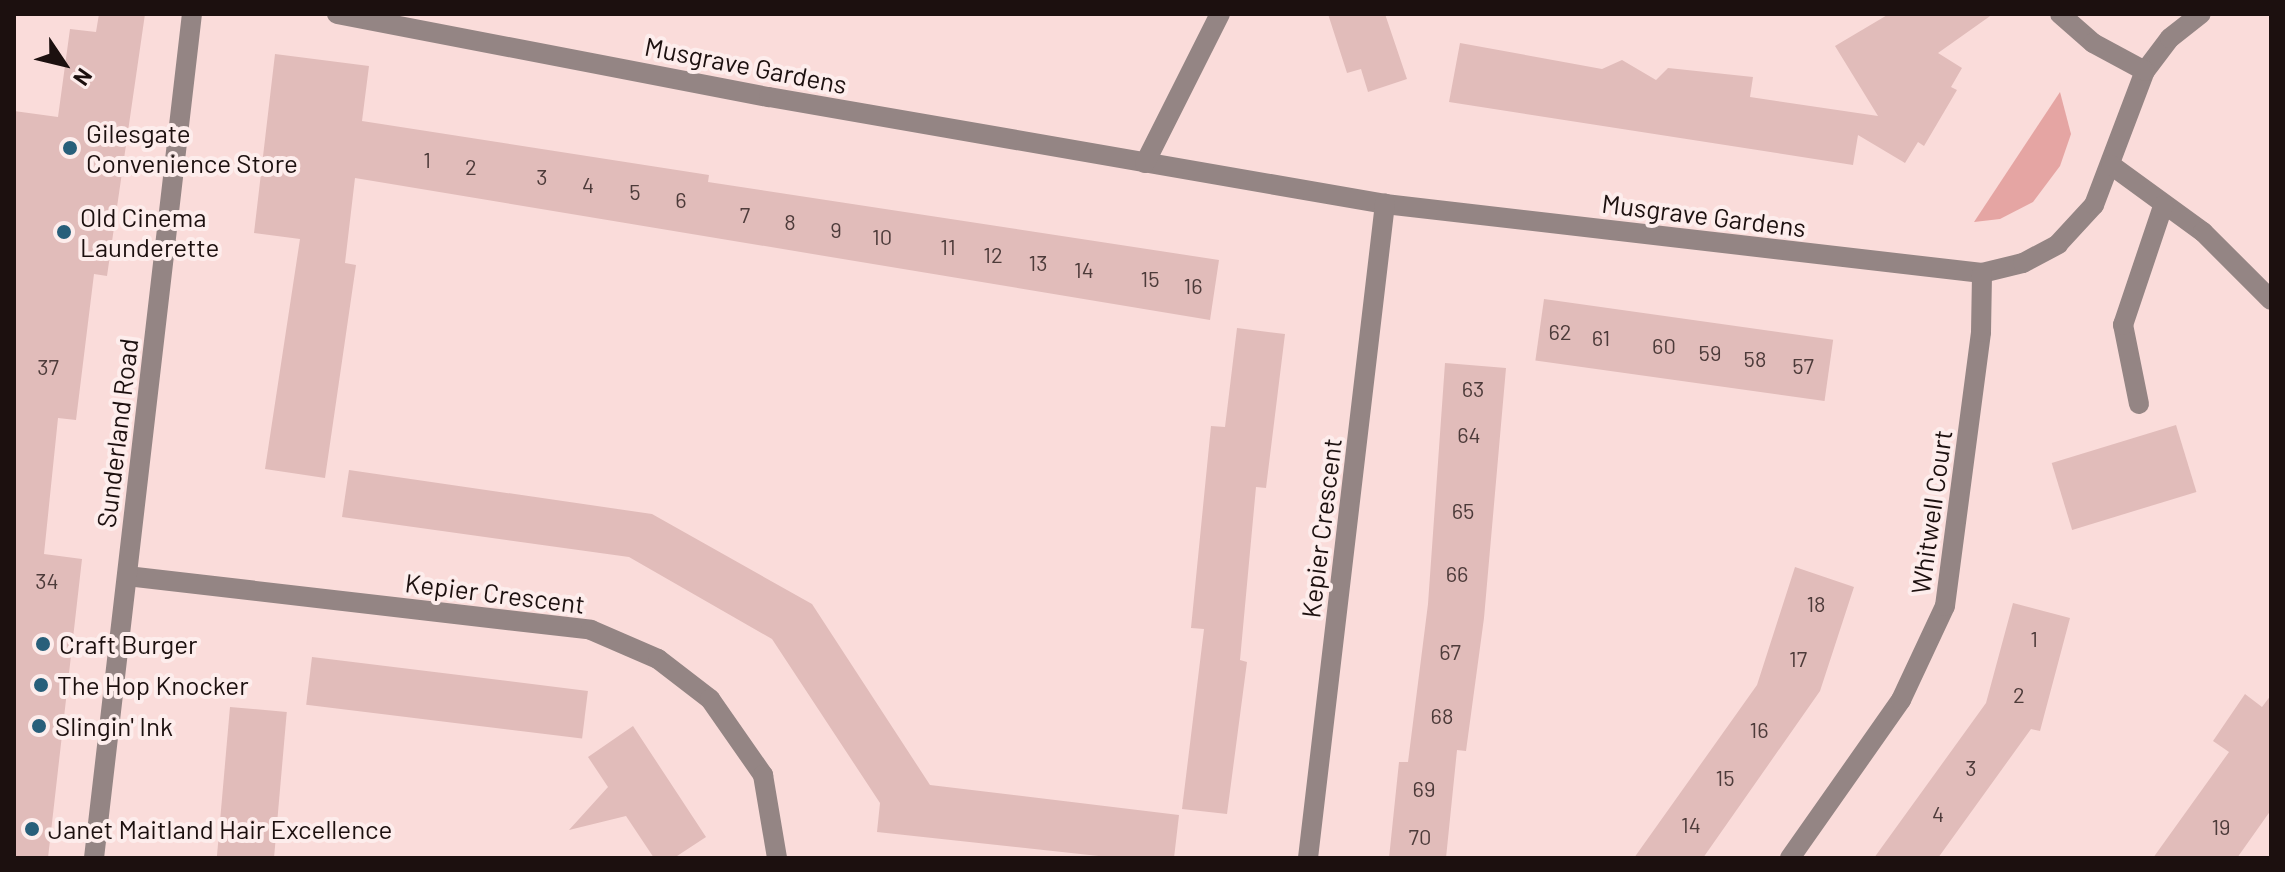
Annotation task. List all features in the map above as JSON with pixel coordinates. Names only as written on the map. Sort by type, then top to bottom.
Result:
[{"type":"street","name":"Sunderland Road","points":[[94,858],[192,14]]},
{"type":"street","name":"Musgrave Gardens","points":[[337,14],[1145,163],[1385,204],[1982,273],[2023,263],[2058,244],[2094,205],[2145,71],[2170,38],[2201,14]]},
{"type":"street","points":[[1145,163],[1220,14]]},
{"type":"street","points":[[2060,14],[2093,43],[2145,71]]},
{"type":"street","points":[[2111,165],[2163,206],[2203,232],[2271,300]]},
{"type":"street","name":"Kepier Crescent","points":[[1308,858],[1385,204]]},
{"type":"street","points":[[2139,404],[2123,325],[2163,206]]},
{"type":"street","name":"Whitwell Court","points":[[1790,858],[1901,700],[1945,606],[1981,332],[1982,273]]},
{"type":"street","name":"Kepier Crescent","points":[[127,576],[591,630],[658,659],[710,699],[763,775],[777,858]]},
{"type":"shaded area","points":[[2060,92],[2071,134],[2060,166],[2033,202],[2000,219],[1974,222]]},
{"type":"building","points":[[99,14],[145,14],[107,276],[94,274],[76,420],[58,418],[44,554],[82,559],[48,858],[14,858],[14,111],[58,117],[70,29],[96,32]]},
{"type":"building","points":[[1328,14],[1385,14],[1407,79],[1368,92],[1361,69],[1347,73]]},
{"type":"building","points":[[1889,14],[1993,14],[1938,53],[1962,68],[1951,87],[1957,90],[1924,146],[1918,142],[1905,163],[1858,135],[1853,165],[1449,102],[1460,43],[1602,69],[1622,60],[1656,80],[1668,68],[1753,77],[1750,97],[1878,116],[1835,46]]},
{"type":"building","points":[[275,54],[369,66],[362,121],[709,175],[708,182],[1219,260],[1210,320],[355,178],[345,263],[356,265],[325,478],[265,469],[300,239],[254,233]]},
{"type":"building","points":[[1544,299],[1833,340],[1825,401],[1535,360]]},
{"type":"building","points":[[1237,328],[1285,334],[1266,488],[1256,487],[1240,660],[1247,662],[1227,814],[1182,809],[1204,629],[1191,628],[1211,426],[1225,427]]},
{"type":"building","points":[[1445,363],[1506,368],[1484,618],[1466,751],[1457,750],[1446,858],[1389,858],[1399,762],[1408,762],[1428,604]]},
{"type":"building","points":[[2176,425],[2196,492],[2072,530],[2052,463]]},
{"type":"building","points":[[349,470],[652,514],[812,604],[930,785],[1179,815],[1174,858],[1117,858],[877,832],[880,803],[772,639],[629,557],[342,517]]},
{"type":"building","points":[[1795,567],[1854,587],[1820,691],[1703,858],[1634,858],[1757,685]]},
{"type":"building","points":[[2013,603],[2070,618],[2040,731],[2031,729],[1938,858],[1874,858],[1986,703]]},
{"type":"building","points":[[312,657],[588,691],[582,739],[306,705]]},
{"type":"building","points":[[2245,694],[2262,707],[2271,695],[2271,810],[2237,858],[2153,858],[2229,752],[2213,741]]},
{"type":"building","points":[[230,707],[287,712],[274,858],[217,858]]},
{"type":"building","points":[[633,726],[706,837],[674,858],[654,858],[626,816],[569,830],[608,787],[588,757]]},
{"type":"place","name":"Gilesgate Convenience Store","points":[[70,148]]},
{"type":"place","name":"Old Cinema Launderette","points":[[64,232]]},
{"type":"place","name":"Craft Burger","points":[[43,644]]},
{"type":"place","name":"The Hop Knocker","points":[[41,685]]},
{"type":"place","name":"Slingin' Ink","points":[[39,726]]},
{"type":"place","name":"Janet Maitland Hair Excellence","points":[[32,829]]}]
